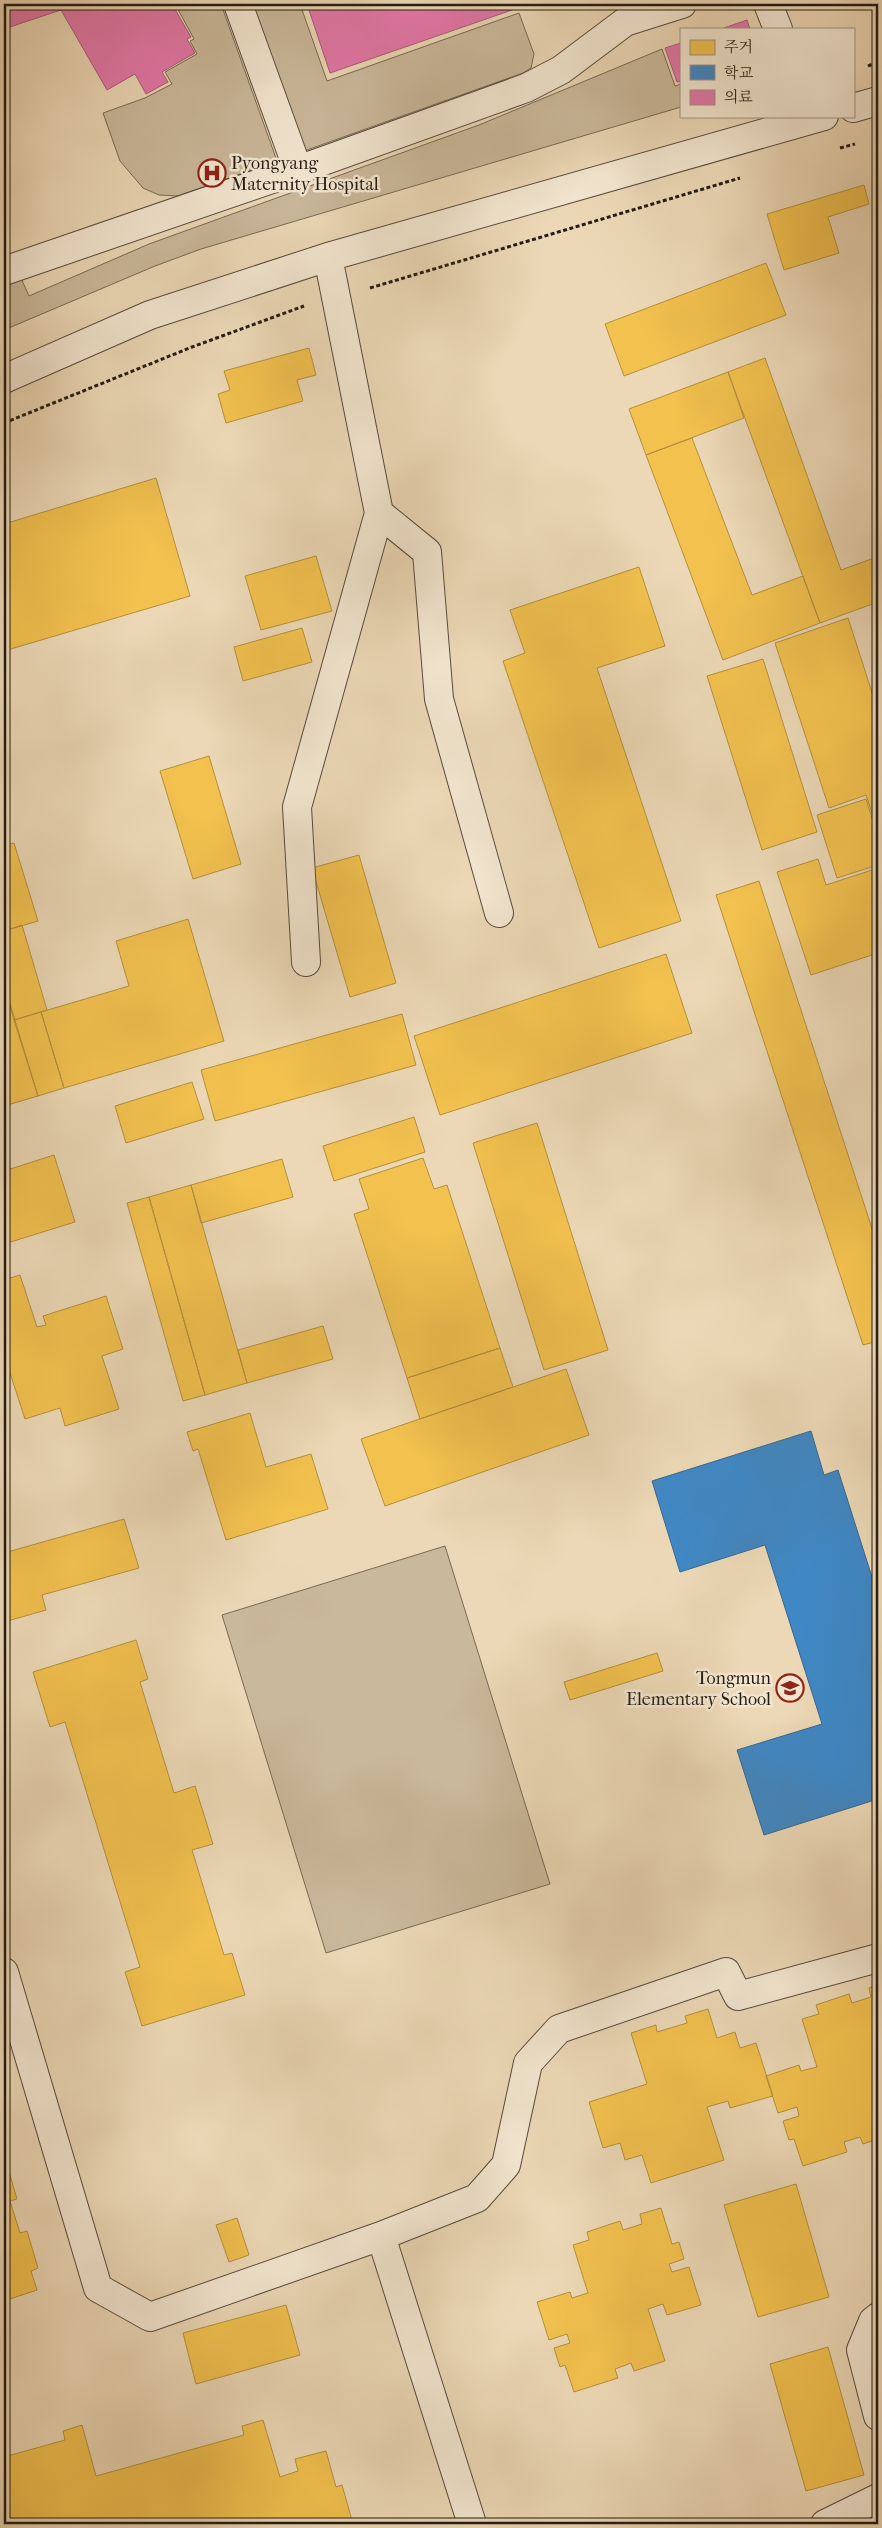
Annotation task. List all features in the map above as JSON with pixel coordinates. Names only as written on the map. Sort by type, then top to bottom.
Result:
[{"type":"street","points":[[238,4],[298,170]]},
{"type":"street","points":[[4,271],[298,170],[526,88],[561,70],[621,13],[682,4]]},
{"type":"street","points":[[768,4],[778,28]]},
{"type":"street","points":[[854,108],[878,100]]},
{"type":"street","points":[[4,379],[150,315],[328,257],[814,118]]},
{"type":"street","points":[[306,962],[297,808],[379,513],[328,257]]},
{"type":"street","points":[[379,513],[427,552],[439,698],[499,913]]},
{"type":"street","points":[[4,1972],[98,2288],[150,2317],[381,2236],[476,2198],[506,2165],[528,2063],[559,2029],[726,1972],[738,1996],[878,1958]]},
{"type":"street","points":[[381,2236],[472,2524]]},
{"type":"street","points":[[878,2317],[872,2321],[861,2350],[878,2416]]},
{"type":"street","points":[[825,2524],[878,2498]]},
{"type":"path","points":[[832,151],[860,142]]},
{"type":"path","points":[[4,423],[192,347],[294,309],[749,176]]},
{"type":"shaded area","points":[[175,4],[221,4],[277,161],[178,196],[159,195],[143,188],[120,161],[103,113],[145,98],[172,84],[165,72],[197,54],[190,41],[194,39]]},
{"type":"shaded area","points":[[251,4],[300,4],[327,81],[519,13],[534,54],[531,68],[523,73],[304,151]]},
{"type":"shaded area","points":[[662,49],[675,86],[680,84],[680,107],[201,249],[155,266],[4,330],[4,282],[20,276],[29,296],[149,244],[479,125]]},
{"type":"shaded area","points":[[445,1546],[550,1884],[326,1953],[222,1615]]},
{"type":"building: 주거","points":[[864,185],[869,204],[828,217],[839,253],[784,270],[767,214]]},
{"type":"building: 주거","points":[[766,263],[786,315],[624,376],[605,324]]},
{"type":"building: 주거","points":[[309,348],[316,375],[297,380],[303,401],[226,423],[218,394],[230,390],[224,371]]},
{"type":"building: 주거","points":[[765,358],[841,570],[874,558],[878,570],[878,602],[820,623],[728,372]]},
{"type":"building: 주거","points":[[728,372],[744,418],[646,455],[629,409]]},
{"type":"building: 주거","points":[[692,438],[752,595],[803,576],[820,623],[723,660],[646,455]]},
{"type":"building: 주거","points":[[156,478],[190,596],[4,651],[4,524]]},
{"type":"building: 주거","points":[[316,556],[332,611],[261,630],[245,576]]},
{"type":"building: 주거","points":[[639,567],[665,646],[597,668],[681,921],[599,948],[503,661],[525,653],[510,610]]},
{"type":"building: 주거","points":[[848,618],[878,711],[878,831],[866,795],[829,808],[775,643]]},
{"type":"building: 주거","points":[[302,628],[312,662],[243,681],[234,647]]},
{"type":"building: 주거","points":[[763,659],[817,832],[762,850],[707,676]]},
{"type":"building: 주거","points":[[209,756],[241,864],[193,879],[160,771]]},
{"type":"building: 주거","points":[[866,799],[878,837],[878,865],[837,878],[817,815]]},
{"type":"building: 주거","points":[[14,843],[38,921],[4,931],[4,846]]},
{"type":"building: 주거","points":[[359,855],[396,983],[350,997],[312,868]]},
{"type":"building: 주거","points":[[818,859],[826,885],[878,868],[878,953],[811,975],[777,872]]},
{"type":"building: 주거","points":[[759,881],[878,1247],[878,1341],[863,1345],[716,895]]},
{"type":"building: 주거","points":[[188,919],[224,1041],[64,1088],[41,1012],[129,986],[116,941]]},
{"type":"building: 주거","points":[[22,925],[47,1010],[14,1020],[4,984],[4,931]]},
{"type":"building: 주거","points":[[666,954],[692,1033],[440,1115],[414,1036]]},
{"type":"building: 주거","points":[[4,984],[38,1096],[4,1106]]},
{"type":"building: 주거","points":[[41,1012],[64,1088],[38,1096],[14,1020]]},
{"type":"building: 주거","points":[[402,1014],[416,1065],[215,1121],[201,1070]]},
{"type":"building: 주거","points":[[192,1082],[204,1119],[126,1143],[115,1106]]},
{"type":"building: 주거","points":[[414,1117],[425,1152],[334,1181],[323,1146]]},
{"type":"building: 주거","points":[[537,1123],[608,1350],[544,1370],[473,1143]]},
{"type":"building: 주거","points":[[54,1155],[75,1222],[4,1244],[4,1171]]},
{"type":"building: 주거","points":[[423,1158],[434,1189],[447,1185],[500,1348],[407,1378],[354,1214],[369,1209],[359,1179]]},
{"type":"building: 주거","points":[[282,1159],[293,1197],[201,1223],[191,1185]]},
{"type":"building: 주거","points":[[191,1185],[247,1383],[205,1395],[149,1197]]},
{"type":"building: 주거","points":[[149,1197],[205,1395],[183,1401],[127,1203]]},
{"type":"building: 주거","points":[[20,1275],[37,1327],[46,1325],[43,1316],[106,1296],[123,1349],[102,1356],[119,1409],[65,1426],[60,1408],[25,1419],[9,1370],[4,1372],[4,1280]]},
{"type":"building: 주거","points":[[323,1326],[333,1359],[247,1383],[238,1350]]},
{"type":"building: 주거","points":[[500,1348],[513,1387],[420,1419],[407,1378]]},
{"type":"building: 주거","points":[[566,1369],[589,1435],[385,1506],[361,1439]]},
{"type":"building: 주거","points":[[250,1413],[266,1467],[311,1454],[328,1509],[226,1540],[198,1449],[193,1451],[187,1432]]},
{"type":"building: 주거","points":[[124,1519],[139,1568],[42,1595],[46,1610],[4,1622],[4,1553]]},
{"type":"building: 주거","points":[[136,1640],[148,1679],[140,1682],[174,1793],[195,1786],[213,1844],[192,1850],[224,1955],[232,1953],[245,1995],[142,2026],[125,1972],[140,1967],[65,1722],[50,1727],[33,1672]]},
{"type":"building: 주거","points":[[657,1653],[663,1671],[570,1700],[564,1682]]},
{"type":"building: 주거","points":[[878,1985],[878,2139],[863,2144],[860,2137],[844,2142],[847,2152],[803,2166],[794,2139],[789,2140],[783,2121],[799,2116],[797,2107],[778,2113],[766,2076],[799,2065],[801,2071],[817,2067],[802,2019],[819,2014],[816,2005],[849,1994],[852,2003],[871,1997],[869,1988]]},
{"type":"building: 주거","points":[[708,2009],[717,2038],[735,2032],[740,2048],[756,2043],[773,2096],[730,2108],[728,2101],[707,2107],[724,2160],[651,2183],[642,2155],[625,2160],[620,2143],[603,2148],[589,2102],[647,2084],[631,2033],[656,2025],[657,2032],[687,2023],[685,2016]]},
{"type":"building: 주거","points":[[5,2158],[17,2199],[10,2201],[20,2233],[27,2231],[38,2268],[31,2271],[37,2290],[4,2301]]},
{"type":"building: 주거","points":[[796,2184],[829,2297],[758,2317],[724,2205]]},
{"type":"building: 주거","points":[[661,2208],[672,2244],[679,2242],[684,2259],[669,2264],[672,2272],[689,2267],[701,2305],[667,2315],[663,2304],[648,2309],[665,2361],[634,2371],[631,2363],[615,2369],[618,2378],[574,2392],[565,2365],[560,2367],[554,2348],[570,2343],[567,2334],[549,2340],[537,2302],[570,2292],[572,2298],[588,2293],[573,2245],[589,2240],[587,2232],[620,2221],[623,2230],[642,2224],[640,2214]]},
{"type":"building: 주거","points":[[237,2218],[249,2255],[229,2262],[216,2225]]},
{"type":"building: 주거","points":[[286,2305],[300,2355],[196,2384],[183,2333]]},
{"type":"building: 주거","points":[[828,2347],[864,2475],[806,2491],[770,2364]]},
{"type":"building: 주거","points":[[263,2420],[280,2477],[298,2471],[295,2459],[326,2451],[336,2487],[342,2485],[353,2524],[4,2524],[4,2457],[65,2440],[63,2431],[82,2425],[96,2476],[244,2435],[242,2426]]},
{"type":"building: 학교","points":[[811,1431],[824,1475],[838,1470],[878,1596],[878,1799],[764,1835],[737,1750],[822,1724],[765,1545],[680,1572],[652,1481]]},
{"type":"building: 의료","points":[[4,4],[172,4],[191,37],[187,39],[195,53],[162,72],[168,82],[146,94],[135,74],[107,90],[61,10],[4,29]]},
{"type":"building: 의료","points":[[307,4],[521,4],[518,8],[330,73]]},
{"type":"building: 의료","points":[[747,20],[750,28],[724,28]]},
{"type":"building: 의료","points":[[680,43],[680,81],[677,82],[665,48]]},
{"type":"place","name":"Pyongyang Maternity Hospital","points":[[212,173]]},
{"type":"place","name":"Tongmun Elementary School","points":[[790,1688]]}]
